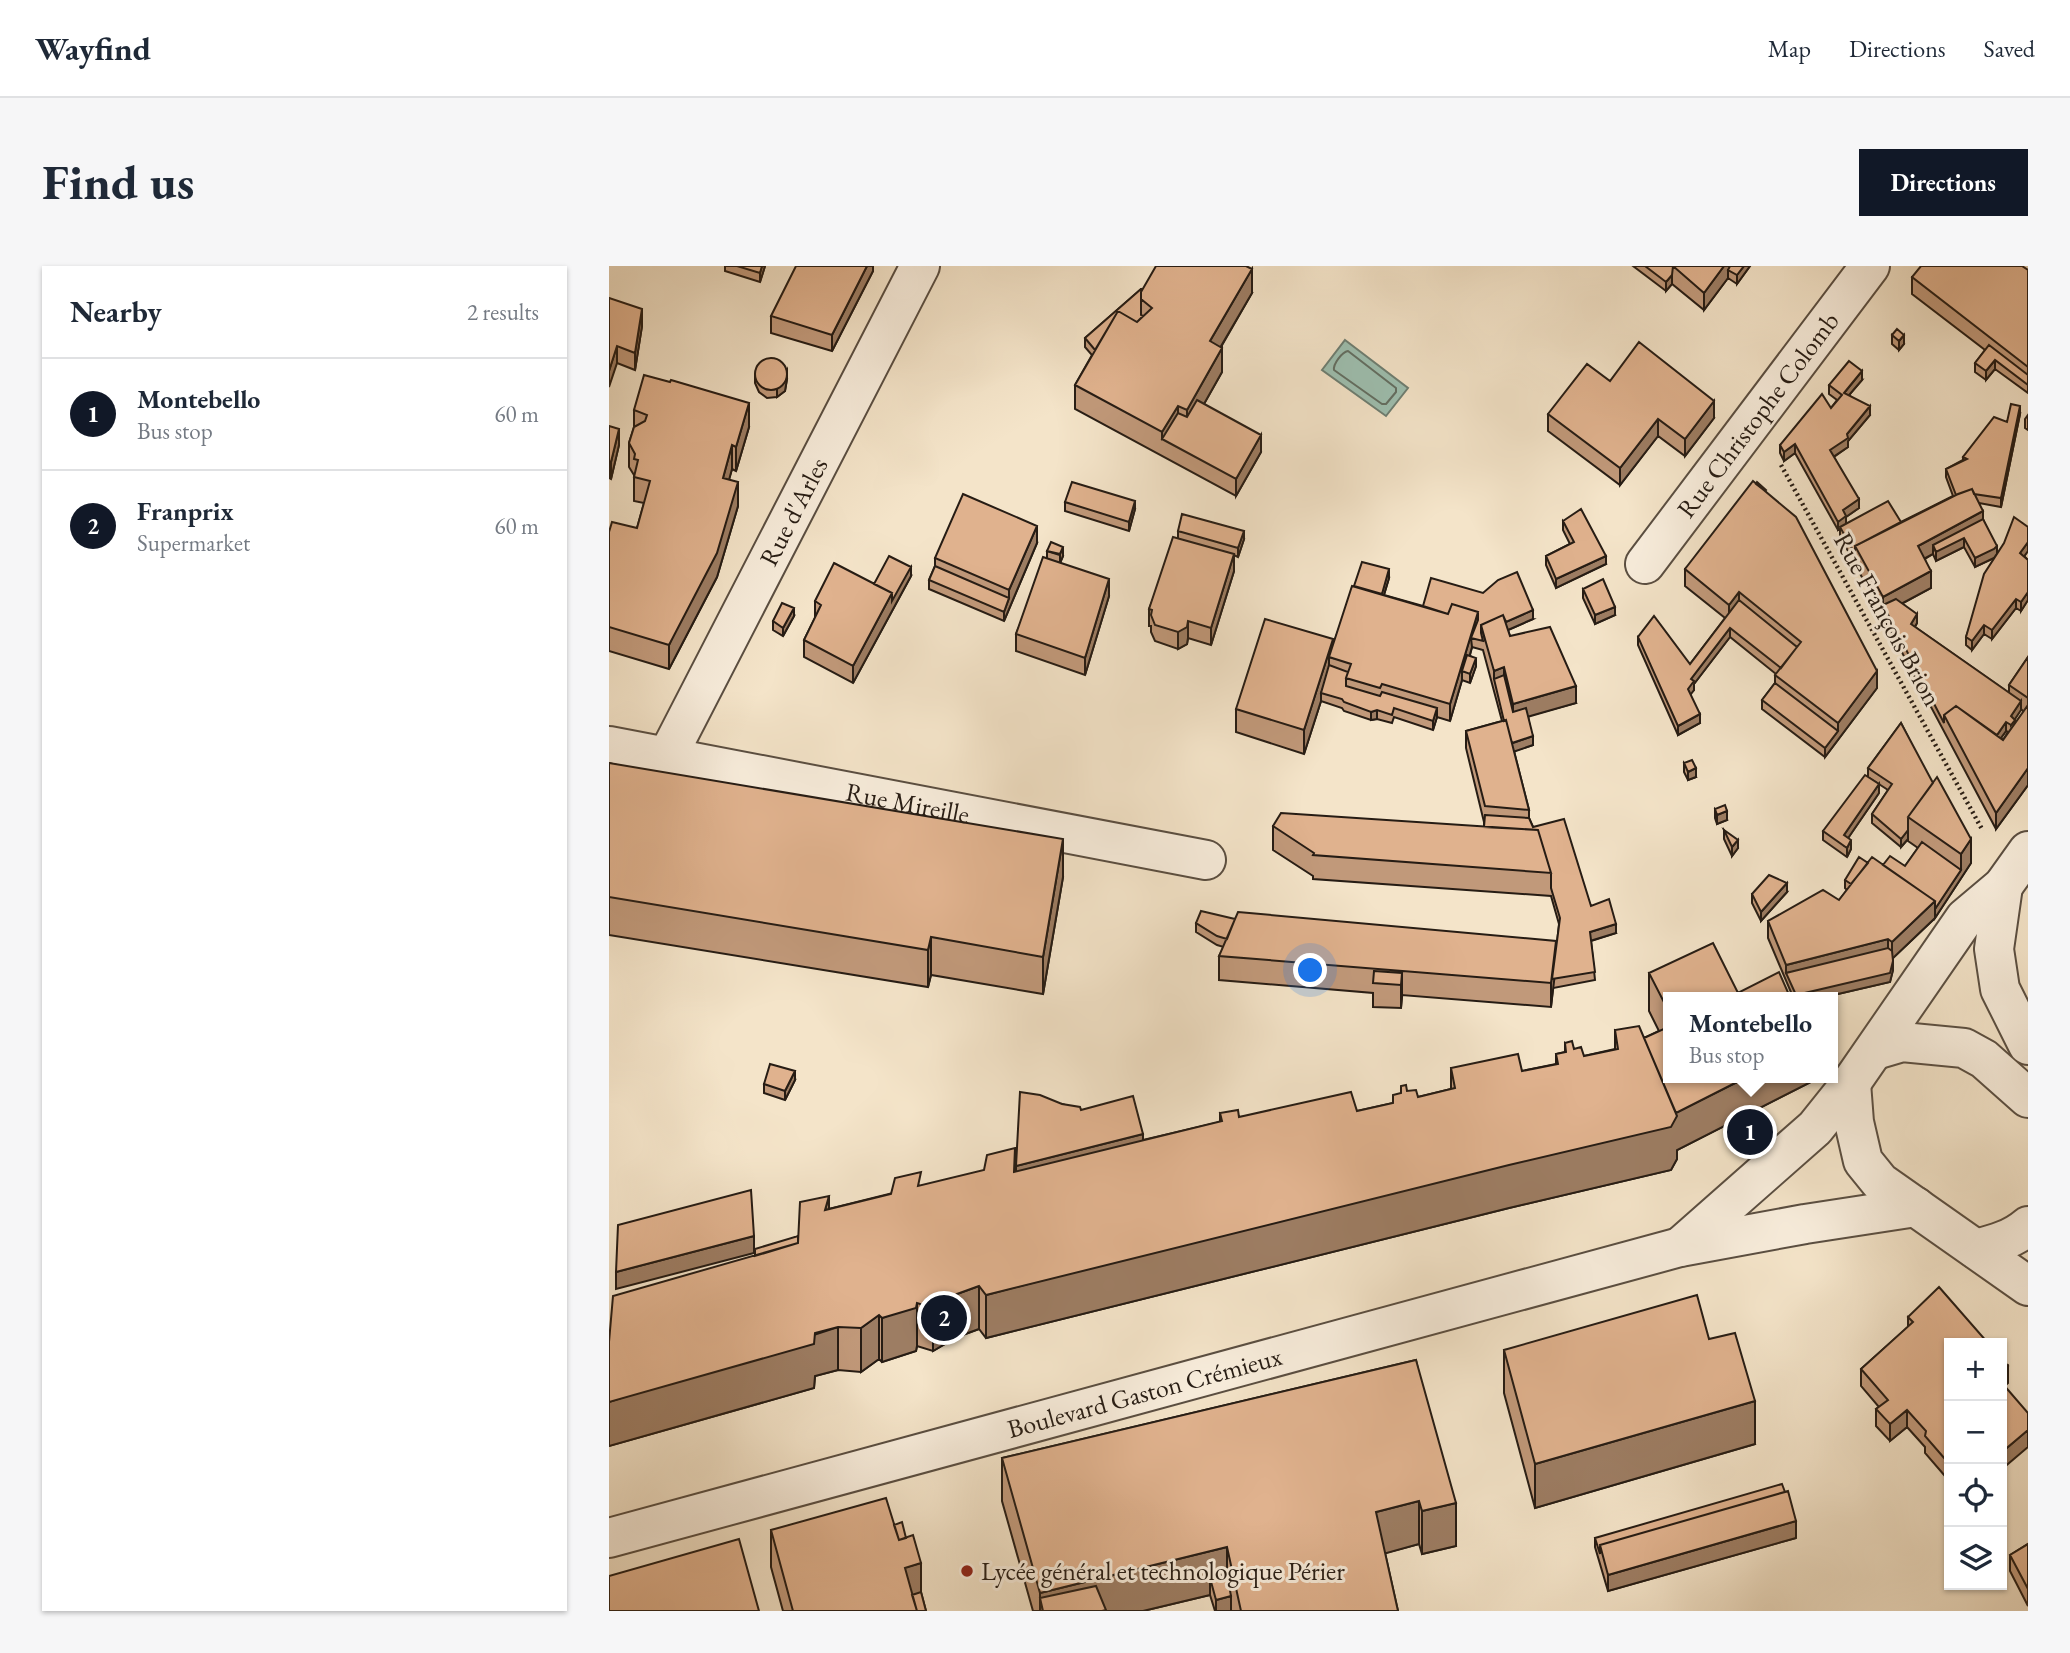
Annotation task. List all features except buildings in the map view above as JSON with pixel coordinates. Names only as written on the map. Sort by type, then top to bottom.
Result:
[{"type":"street","name":"Rue d'Arles","points":[[667,757],[920,266]]},
{"type":"street","name":"Rue Christophe Colomb","points":[[1645,564],[1870,266]]},
{"type":"street","name":"Rue Mireille","points":[[609,746],[1206,860]]},
{"type":"street","points":[[2028,851],[2003,886],[1994,949],[2000,989],[2028,1045]]},
{"type":"street","name":"Boulevard Gaston Crémieux","points":[[1680,1247],[1806,1137],[1875,1050],[1965,918],[2003,886]]},
{"type":"street","points":[[1875,1050],[1902,1042],[1964,1048],[1984,1059],[2028,1098]]},
{"type":"street","points":[[1851,1083],[1854,1122],[1863,1161],[1880,1182],[2028,1286]]},
{"type":"street","name":"Boulevard Gaston Crémieux","points":[[609,1538],[1680,1247],[1916,1207]]},
{"type":"street","points":[[1976,1249],[2001,1242],[2019,1234],[2028,1226]]},
{"type":"path","name":"Rue François Brion","points":[[1755,418],[1988,839]]},
{"type":"water","points":[[1345,340],[1408,388],[1386,416],[1322,370]]},
{"type":"place","name":"Montebello","points":[[1750,1132]]},
{"type":"place","name":"Franprix","points":[[944,1318]]},
{"type":"place","name":"Lycée général et technologique Périer","points":[[967,1571]]}]
